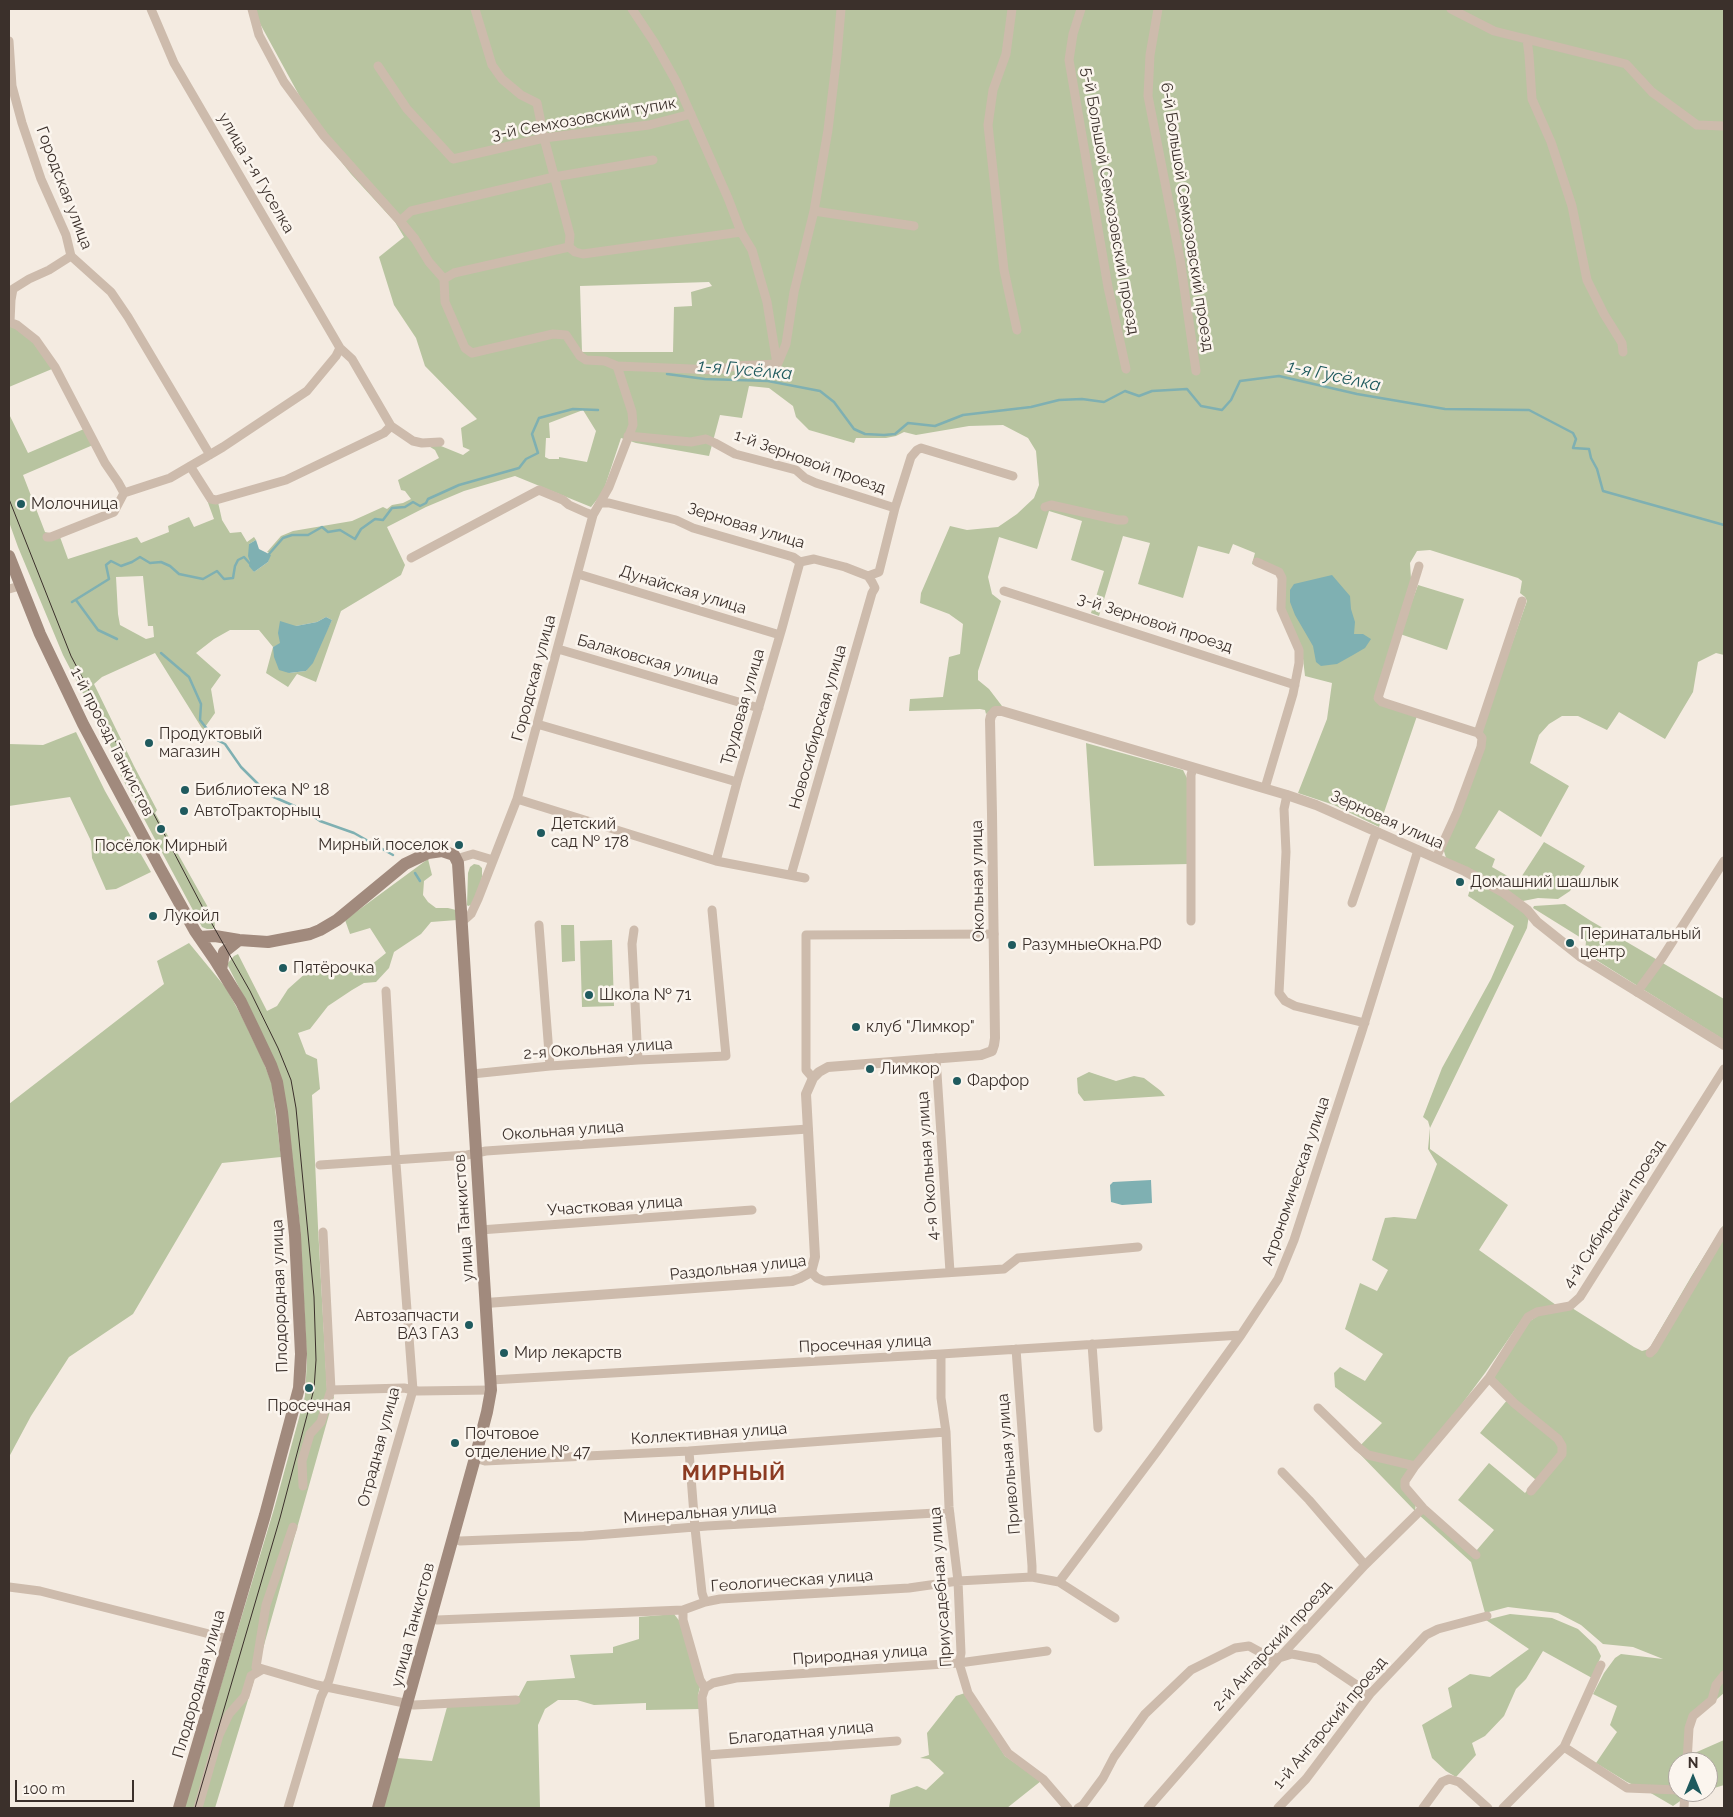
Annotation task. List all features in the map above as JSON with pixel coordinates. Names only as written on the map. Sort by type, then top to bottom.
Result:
[{"type":"main road","name":"1-й проезд Танкистов","points":[[9,556],[14,588],[45,644],[84,724],[160,868],[199,936]]},
{"type":"main road","points":[[199,936],[268,942],[295,938],[320,930],[337,920],[405,864],[428,853],[442,851],[454,855],[456,858]]},
{"type":"main road","name":"улица Танкистов","points":[[378,1808],[475,1458],[487,1412],[491,1385],[462,922],[458,863],[456,858]]},
{"type":"main road","name":"Плодородная улица","points":[[179,1808],[265,1515],[299,1388],[301,1354],[292,1198],[277,1082],[271,1065],[241,1002],[199,936]]},
{"type":"main road","points":[[221,970],[224,952],[239,940]]},
{"type":"street","name":"улица 1-я Гуселка","points":[[151,9],[174,63],[340,348],[352,360],[391,426],[413,441],[422,443],[440,442]]},
{"type":"street","points":[[252,9],[259,35],[284,82],[324,136],[415,239],[429,262],[444,280],[444,302],[465,348],[472,353],[553,334],[566,335],[580,356],[586,360],[606,361],[617,366],[717,370],[735,366],[778,364]]},
{"type":"street","points":[[475,9],[492,65],[502,79],[521,95],[537,103],[544,138],[570,235],[569,247]]},
{"type":"street","points":[[632,9],[654,42],[677,83],[741,232],[752,250],[767,302],[778,364]]},
{"type":"street","points":[[778,364],[786,344],[794,292],[814,211],[828,130],[841,9]]},
{"type":"street","points":[[1012,9],[1006,54],[993,90],[988,125],[1004,270],[1017,330]]},
{"type":"street","name":"5-й Большой Семхозовский проезд","points":[[1080,9],[1073,34],[1069,60],[1108,287],[1126,369]]},
{"type":"street","name":"6-й Большой Семхозовский проезд","points":[[1158,9],[1150,55],[1148,96],[1180,259],[1196,371]]},
{"type":"street","points":[[1451,9],[1494,31],[1626,64],[1652,92],[1697,125],[1724,126]]},
{"type":"street","points":[[1527,39],[1530,55],[1532,99],[1551,142],[1572,206],[1587,280],[1604,314],[1622,343],[1623,352]]},
{"type":"street","name":"Городская улица","points":[[9,41],[12,86],[22,123],[41,179],[66,235],[71,256],[110,292],[128,317],[210,455]]},
{"type":"street","name":"3-й Семхозовский тупик","points":[[378,66],[407,109],[453,159],[544,138],[649,125],[691,114]]},
{"type":"street","points":[[400,221],[411,211],[554,177],[652,160]]},
{"type":"street","points":[[814,211],[914,226]]},
{"type":"street","points":[[444,280],[454,273],[569,247],[583,254],[741,232]]},
{"type":"street","points":[[71,256],[13,289],[10,298],[9,322],[17,325],[36,340],[55,367],[105,463],[124,493]]},
{"type":"street","points":[[47,537],[114,512],[124,493],[170,478],[210,455],[307,391],[336,356],[340,348]]},
{"type":"street","name":"Городская улица","points":[[462,922],[471,914],[517,799],[593,515],[609,487],[632,425],[632,412],[617,366]]},
{"type":"street","points":[[190,466],[211,499],[216,500],[286,480],[384,433],[391,426]]},
{"type":"street","name":"1-й Зерновой проезд","points":[[628,436],[690,442],[706,439],[735,454],[796,470],[816,483],[894,508]]},
{"type":"street","points":[[868,576],[880,572],[894,508],[911,457],[916,450],[921,448],[1013,476]]},
{"type":"street","points":[[411,558],[539,490],[593,515]]},
{"type":"street","name":"Зерновая улица","points":[[600,503],[609,503],[676,520],[693,528],[792,557],[800,562],[814,559],[845,567],[868,576]]},
{"type":"street","points":[[1045,506],[1051,505],[1124,520]]},
{"type":"street","name":"Трудовая улица","points":[[716,861],[800,562]]},
{"type":"street","points":[[1256,562],[1279,572],[1282,578],[1281,609],[1299,650],[1300,663],[1264,788]]},
{"type":"street","points":[[1419,566],[1378,695],[1382,702],[1478,733],[1482,738],[1481,747],[1457,812],[1436,858]]},
{"type":"street","name":"Дунайская улица","points":[[578,574],[780,635]]},
{"type":"street","name":"Новосибирская улица","points":[[791,874],[875,588],[868,576]]},
{"type":"street","name":"3-й Зерновой проезд","points":[[1004,591],[1295,685]]},
{"type":"street","points":[[1478,733],[1522,601]]},
{"type":"street","name":"Балаковская улица","points":[[558,649],[759,708]]},
{"type":"street","name":"Зерновая улица","points":[[995,711],[1002,711],[1287,795],[1316,805],[1465,871],[1503,892],[1527,910],[1537,922],[1567,946],[1637,992],[1724,1045]]},
{"type":"street","name":"Окольная улица","points":[[936,1058],[981,1055],[992,1051],[995,1038],[990,720],[995,711]]},
{"type":"street","points":[[537,724],[737,782]]},
{"type":"street","points":[[1191,921],[1191,775],[1193,768]]},
{"type":"street","points":[[1287,795],[1284,809],[1286,852],[1279,993],[1285,1001],[1295,1006],[1365,1023]]},
{"type":"street","points":[[517,799],[716,861],[805,878]]},
{"type":"street","points":[[1352,903],[1374,838],[1378,832]]},
{"type":"street","name":"Агрономическая улица","points":[[1059,1582],[1242,1335],[1278,1279],[1294,1240],[1365,1023],[1418,850]]},
{"type":"street","points":[[456,858],[473,854],[493,860]]},
{"type":"street","points":[[1637,992],[1662,958],[1724,861]]},
{"type":"street","name":"2-я Окольная улица","points":[[472,1074],[550,1066],[726,1056],[712,910]]},
{"type":"street","points":[[539,926],[550,1066]]},
{"type":"street","points":[[634,930],[632,944],[638,1060]]},
{"type":"street","points":[[813,1078],[806,1070],[806,936],[994,934]]},
{"type":"street","name":"Отрадная улица","points":[[288,1808],[325,1686],[329,1680],[413,1390],[386,991]]},
{"type":"street","points":[[811,1272],[816,1257],[806,1094],[813,1078],[828,1067],[936,1058]]},
{"type":"street","name":"4-я Окольная улица","points":[[936,1058],[950,1272]]},
{"type":"street","name":"4-й Сибирский проезд","points":[[1476,1555],[1423,1508],[1405,1487],[1405,1481],[1415,1466],[1489,1378],[1528,1317],[1537,1312],[1570,1306],[1580,1297],[1724,1069]]},
{"type":"street","name":"Окольная улица","points":[[320,1165],[808,1129]]},
{"type":"street","name":"Участковая улица","points":[[480,1230],[752,1210]]},
{"type":"street","points":[[303,1486],[302,1461],[310,1434],[321,1422],[331,1390],[323,1232]]},
{"type":"street","points":[[1650,1353],[1724,1232]]},
{"type":"street","name":"Раздольная улица","points":[[486,1303],[792,1281],[811,1272],[817,1278],[824,1281],[1004,1269],[1018,1258],[1138,1247]]},
{"type":"street","name":"Просечная улица","points":[[331,1390],[404,1388],[413,1390],[1242,1335]]},
{"type":"street","points":[[1092,1344],[1098,1428]]},
{"type":"street","name":"Привольная улица","points":[[1016,1349],[1032,1577]]},
{"type":"street","name":"Приусадебная улица","points":[[941,1354],[941,1398],[946,1432],[950,1514],[958,1581],[959,1663],[968,1692],[1008,1753],[1043,1779],[1068,1808]]},
{"type":"street","points":[[1489,1378],[1514,1403],[1558,1440],[1562,1446],[1562,1454],[1531,1491]]},
{"type":"street","points":[[1318,1408],[1368,1455],[1415,1466]]},
{"type":"street","name":"Коллективная улица","points":[[475,1458],[485,1461],[689,1452],[946,1432]]},
{"type":"street","points":[[689,1452],[704,1602]]},
{"type":"street","points":[[1282,1472],[1309,1500],[1365,1565]]},
{"type":"street","name":"2-й Ангарский проезд","points":[[1148,1808],[1279,1658],[1365,1565],[1423,1508]]},
{"type":"street","name":"Минеральная улица","points":[[453,1539],[460,1541],[584,1536],[936,1513],[950,1514]]},
{"type":"street","points":[[198,1808],[219,1736],[229,1714],[245,1696],[250,1676],[260,1668],[266,1605],[293,1527]]},
{"type":"street","name":"Геологическая улица","points":[[431,1618],[437,1620],[684,1610],[704,1602],[720,1599],[910,1588],[958,1581],[1032,1577],[1059,1582],[1115,1618]]},
{"type":"street","points":[[9,1587],[40,1591],[228,1639]]},
{"type":"street","points":[[684,1610],[683,1620],[700,1680],[705,1688],[702,1696],[710,1808]]},
{"type":"street","name":"1-й Ангарский проезд","points":[[1278,1808],[1306,1779],[1370,1694],[1426,1635],[1438,1629],[1487,1616]]},
{"type":"street","points":[[1078,1808],[1103,1778],[1114,1757],[1145,1714],[1191,1670],[1244,1646],[1249,1646],[1269,1657],[1279,1658],[1292,1654],[1318,1659],[1370,1694]]},
{"type":"street","name":"Природная улица","points":[[705,1688],[713,1683],[736,1678],[959,1663],[1048,1651]]},
{"type":"street","points":[[1503,1808],[1564,1747],[1601,1665]]},
{"type":"street","points":[[260,1668],[325,1686],[414,1705],[516,1700]]},
{"type":"street","points":[[1688,1752],[1693,1716],[1712,1700],[1716,1686],[1724,1675]]},
{"type":"street","name":"Благодатная улица","points":[[707,1755],[897,1741]]},
{"type":"street","points":[[1564,1747],[1627,1788],[1668,1790]]},
{"type":"street","points":[[1423,1808],[1442,1782],[1449,1779],[1459,1782],[1488,1808]]},
{"type":"green space","points":[[252,9],[1724,9],[1724,655],[1716,653],[1698,662],[1693,692],[1665,739],[1619,712],[1607,730],[1578,716],[1562,716],[1549,724],[1539,735],[1530,763],[1569,786],[1541,837],[1499,810],[1475,848],[1495,859],[1492,867],[1518,882],[1544,842],[1585,866],[1570,891],[1558,899],[1538,898],[1523,901],[1446,858],[1443,848],[1527,601],[1520,593],[1522,581],[1518,578],[1430,550],[1417,551],[1410,563],[1411,579],[1376,695],[1417,716],[1379,827],[1334,805],[1298,793],[1327,719],[1332,683],[1305,676],[1302,650],[1284,609],[1278,574],[1252,564],[1255,553],[1233,544],[1229,554],[1198,546],[1183,598],[1138,584],[1150,543],[1123,536],[1099,616],[1091,613],[1104,571],[1071,560],[1082,521],[1049,511],[1037,549],[999,537],[988,577],[992,594],[1001,601],[978,671],[978,680],[989,689],[1002,706],[995,707],[986,714],[985,710],[980,709],[909,711],[910,699],[943,697],[949,657],[960,654],[963,624],[949,614],[920,603],[921,593],[950,526],[967,530],[998,527],[1017,514],[1034,498],[1039,485],[1036,451],[1028,438],[1003,425],[969,426],[916,435],[904,432],[886,438],[856,438],[854,443],[809,430],[796,417],[793,406],[769,388],[749,386],[742,418],[720,415],[709,456],[636,443],[621,438],[603,492],[591,507],[515,476],[464,491],[426,507],[387,527],[405,565],[401,575],[341,611],[316,682],[297,674],[288,687],[266,673],[273,647],[259,630],[230,630],[214,639],[196,653],[221,675],[211,689],[215,713],[203,730],[155,653],[102,677],[94,684],[157,810],[155,813],[214,918],[215,926],[213,929],[207,929],[202,927],[120,774],[123,770],[63,655],[18,547],[9,522],[9,414],[28,453],[84,429],[93,445],[23,475],[45,532],[60,537],[68,559],[137,537],[141,543],[169,532],[168,526],[189,517],[194,527],[214,519],[207,500],[218,502],[222,520],[230,533],[241,532],[247,542],[254,537],[256,540],[249,544],[250,564],[254,572],[268,562],[270,553],[267,552],[281,536],[293,531],[352,521],[383,507],[387,509],[392,505],[411,499],[405,491],[401,490],[398,480],[439,458],[435,450],[427,445],[436,444],[463,455],[470,450],[463,447],[461,428],[477,419],[425,366],[416,338],[394,305],[379,257],[404,237],[395,222],[351,174],[323,139]],"holes":[[[709,282],[712,286],[691,292],[692,306],[674,307],[673,352],[582,352],[580,286]],[[583,410],[596,431],[587,462],[559,457],[559,459],[545,457],[546,438],[550,438],[549,423]],[[143,576],[148,626],[153,626],[154,637],[146,639],[120,625],[116,577]],[[326,617],[332,620],[306,671],[289,673],[273,647],[280,644],[296,626],[317,622]]]},
{"type":"green space","points":[[9,326],[17,327],[34,342],[52,369],[9,387]]},
{"type":"green space","points":[[1418,585],[1464,599],[1447,650],[1400,634]]},
{"type":"green space","points":[[76,732],[105,791],[151,872],[116,889],[106,890],[92,858],[91,841],[70,797],[9,806],[9,744],[43,745]]},
{"type":"green space","points":[[1086,743],[1183,770],[1187,778],[1189,864],[1094,866]]},
{"type":"green space","points":[[428,859],[432,875],[424,881],[423,895],[436,908],[456,910],[457,920],[431,922],[421,934],[394,952],[389,968],[376,982],[364,983],[352,990],[328,1006],[310,1029],[298,1033],[306,1054],[317,1059],[320,1089],[312,1095],[318,1227],[327,1389],[334,1397],[255,1677],[215,1808],[184,1808],[274,1509],[305,1396],[307,1360],[300,1227],[287,1110],[246,1001],[227,964],[238,954],[267,1011],[277,1006],[288,989],[307,972],[342,968],[351,972],[371,965],[386,953],[370,928],[350,934],[345,920]]},
{"type":"green space","points":[[474,864],[482,868],[482,877],[477,895],[471,905],[468,906],[468,873],[470,867]]},
{"type":"green space","points":[[1473,879],[1502,895],[1529,915],[1527,928],[1430,1128],[1428,1121],[1423,1117],[1442,1068],[1491,979],[1514,926],[1468,896]]},
{"type":"green space","points":[[1565,904],[1724,999],[1724,1040],[1585,953],[1586,941],[1533,908],[1534,906]]},
{"type":"green space","points":[[561,925],[574,925],[575,961],[562,962]]},
{"type":"green space","points":[[612,940],[614,1006],[582,1007],[580,941]]},
{"type":"green space","points":[[189,943],[226,988],[263,1061],[272,1084],[281,1157],[222,1163],[133,1314],[69,1357],[31,1416],[9,1457],[9,1104],[164,984],[157,961]]},
{"type":"green space","points":[[1089,1072],[1116,1081],[1134,1076],[1144,1078],[1165,1096],[1084,1101],[1078,1093],[1077,1078]]},
{"type":"green space","points":[[1430,1128],[1430,1149],[1508,1205],[1479,1250],[1556,1305],[1525,1315],[1485,1373],[1403,1479],[1416,1503],[1415,1511],[1356,1450],[1382,1423],[1335,1387],[1334,1373],[1340,1367],[1365,1381],[1383,1354],[1345,1329],[1360,1283],[1377,1291],[1388,1270],[1372,1260],[1385,1218],[1416,1219],[1437,1164],[1428,1149]]},
{"type":"green space","points":[[1724,1224],[1724,1693],[1696,1717],[1693,1724],[1690,1752],[1668,1752],[1668,1802],[1679,1802],[1673,1806],[1596,1763],[1617,1732],[1610,1725],[1617,1706],[1593,1694],[1604,1673],[1615,1658],[1621,1654],[1663,1659],[1633,1647],[1603,1644],[1581,1625],[1558,1613],[1508,1607],[1485,1613],[1471,1562],[1419,1515],[1424,1511],[1476,1551],[1494,1530],[1458,1500],[1489,1463],[1525,1493],[1536,1480],[1480,1433],[1508,1399],[1489,1383],[1530,1321],[1539,1315],[1572,1308],[1642,1351],[1649,1349]]},
{"type":"green space","points":[[674,1614],[681,1623],[700,1687],[698,1695],[700,1709],[646,1710],[646,1703],[594,1705],[577,1700],[558,1700],[545,1709],[538,1725],[540,1808],[382,1808],[397,1758],[432,1761],[449,1700],[519,1696],[527,1681],[575,1678],[570,1655],[613,1653],[613,1647],[639,1639],[639,1617]]},
{"type":"green space","points":[[1510,1614],[1552,1618],[1578,1629],[1596,1646],[1601,1656],[1592,1678],[1543,1651],[1526,1679],[1516,1689],[1504,1716],[1485,1736],[1472,1743],[1476,1755],[1456,1777],[1446,1771],[1432,1758],[1422,1725],[1452,1707],[1448,1688],[1470,1674],[1490,1677],[1529,1649],[1486,1620]]},
{"type":"green space","points":[[965,1693],[1005,1756],[1041,1781],[1007,1808],[889,1808],[891,1795],[917,1786],[926,1790],[944,1773],[929,1759],[920,1758],[929,1755],[927,1733],[956,1696]]},
{"type":"green space","points":[[1724,1740],[1724,1785],[1718,1787],[1718,1752],[1697,1752]]},
{"type":"water","points":[[256,540],[259,549],[271,555],[268,562],[254,572],[249,566],[248,556],[249,544]]},
{"type":"water","points":[[1332,575],[1350,596],[1355,622],[1354,634],[1363,634],[1371,639],[1365,648],[1337,664],[1321,666],[1316,662],[1313,646],[1295,615],[1290,602],[1290,590],[1294,584]]},
{"type":"water","points":[[326,617],[332,620],[313,663],[306,671],[289,673],[279,670],[274,657],[273,647],[280,643],[278,633],[280,621],[296,626],[317,622]]},
{"type":"water","points":[[1151,1180],[1152,1203],[1122,1205],[1111,1202],[1110,1185],[1113,1182]]},
{"type":"waterway","name":"1-я Гусёлка","points":[[667,374],[705,379],[768,381],[820,391],[834,402],[854,429],[865,434],[884,435],[895,434],[908,423],[935,426],[963,415],[1031,407],[1059,400],[1082,399],[1104,402],[1125,391],[1139,396],[1152,391],[1187,389],[1201,406],[1222,410],[1231,400],[1240,381],[1279,376],[1357,394],[1445,409],[1529,410],[1573,433],[1576,439],[1573,448],[1589,449],[1603,491],[1724,525]]},
{"type":"waterway","name":"1-я Гусёлка","points":[[269,554],[283,538],[292,535],[308,535],[322,527],[328,532],[340,530],[355,539],[361,529],[375,519],[383,520],[392,508],[405,507],[413,502],[420,506],[426,503],[428,499],[459,485],[519,468],[526,459],[538,453],[532,434],[539,418],[573,409],[598,410]]},
{"type":"waterway","name":"1-я Гусёлка","points":[[72,602],[109,579],[106,565],[111,561],[121,566],[140,557],[150,563],[161,562],[170,566],[179,574],[203,579],[217,571],[224,579],[233,578],[238,560],[244,557],[252,566]]},
{"type":"waterway","points":[[76,600],[98,630],[117,639]]},
{"type":"waterway","points":[[161,653],[189,677],[201,704],[200,720],[215,739],[225,744],[241,767],[262,788]]},
{"type":"waterway","points":[[269,795],[306,811],[320,821],[354,833],[393,855]]},
{"type":"waterway","points":[[415,873],[420,881]]},
{"type":"tram line","points":[[9,499],[71,656],[203,908],[250,991],[278,1048],[291,1080],[296,1108],[314,1297],[316,1360],[314,1389],[280,1518],[195,1808]]},
{"type":"place","name":"Молочница","points":[[21,504]]},
{"type":"place","name":"Продуктовый магазин","points":[[149,743]]},
{"type":"place","name":"Библиотека № 18","points":[[185,790]]},
{"type":"place","name":"АвтоТракторныц","points":[[184,811]]},
{"type":"place","name":"Посёлок Мирный","points":[[161,829]]},
{"type":"place","name":"Детский сад № 178","points":[[541,833]]},
{"type":"place","name":"Мирный поселок","points":[[459,845]]},
{"type":"place","name":"Домашний шашлык","points":[[1460,882]]},
{"type":"place","name":"Лукойл","points":[[153,916]]},
{"type":"place","name":"Перинатальный центр","points":[[1570,943]]},
{"type":"place","name":"РазумныеОкна.РФ","points":[[1012,945]]},
{"type":"place","name":"Пятёрочка","points":[[283,968]]},
{"type":"place","name":"Школа № 71","points":[[589,995]]},
{"type":"place","name":"клуб \"Лимкор\"","points":[[856,1027]]},
{"type":"place","name":"Лимкор","points":[[870,1069]]},
{"type":"place","name":"Фарфор","points":[[957,1081]]},
{"type":"place","name":"Автозапчасти ВАЗ ГАЗ","points":[[469,1325]]},
{"type":"place","name":"Мир лекарств","points":[[504,1353]]},
{"type":"place","name":"Просечная","points":[[309,1388]]},
{"type":"place","name":"Почтовое отделение № 47","points":[[455,1443]]},
{"type":"district","name":"МИРНЫЙ","points":[[734,1474]]}]
